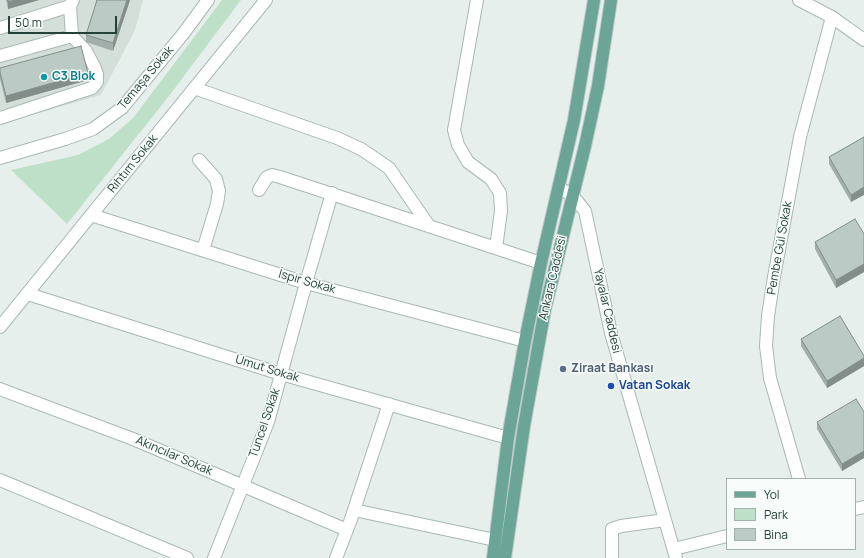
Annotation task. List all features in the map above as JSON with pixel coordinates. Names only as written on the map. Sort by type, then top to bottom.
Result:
[{"type":"main road","name":"Ankara Caddesi","points":[[492,558],[508,438],[525,341],[541,263],[574,120],[594,0]]},
{"type":"main road","name":"Ankara Caddesi","points":[[505,558],[524,426],[545,309],[598,86],[611,0]]},
{"type":"street","name":"Temaşa Sokak","points":[[0,158],[65,139],[93,129],[122,108],[183,34],[208,0]]},
{"type":"street","name":"Rıhtım Sokak","points":[[0,327],[266,0]]},
{"type":"street","points":[[477,0],[454,130],[458,145],[468,162],[491,179],[500,193],[501,211],[496,248]]},
{"type":"street","points":[[807,2],[832,17],[864,40]]},
{"type":"street","points":[[0,28],[72,3],[72,36],[90,58],[97,74],[97,82],[92,88],[0,118]]},
{"type":"street","name":"Pembe Gül Sokak","points":[[798,478],[770,378],[766,346],[768,316],[800,137],[832,17]]},
{"type":"street","points":[[0,56],[72,36]]},
{"type":"street","points":[[194,88],[337,138],[361,150],[389,168],[429,226]]},
{"type":"street","points":[[199,160],[216,179],[219,191],[219,198],[203,250]]},
{"type":"street","points":[[259,190],[267,177],[272,174],[541,263]]},
{"type":"street","name":"Yayalar Caddesi","points":[[559,188],[572,195],[585,211],[611,333],[675,553]]},
{"type":"street","name":"Tuncel Sokak","points":[[214,558],[268,422],[332,193]]},
{"type":"street","name":"İspir Sokak","points":[[91,215],[306,282],[525,341]]},
{"type":"street","name":"Umut Sokak","points":[[28,294],[281,374],[508,438]]},
{"type":"street","name":"Akıncılar Sokak","points":[[0,389],[133,439],[347,530]]},
{"type":"street","points":[[336,558],[354,510],[388,404]]},
{"type":"street","points":[[0,480],[187,558]]},
{"type":"street","points":[[354,510],[495,540]]},
{"type":"street","points":[[612,558],[612,529],[622,526],[665,520]]},
{"type":"street","points":[[675,553],[726,536]]},
{"type":"shaded area","points":[[0,0],[143,0],[135,30],[101,95],[0,124]]},
{"type":"green space","points":[[222,0],[241,0],[169,96],[67,224],[11,170],[78,155],[109,139],[133,118]]},
{"type":"building","points":[[97,0],[127,0],[113,43],[86,35]]},
{"type":"building","name":"C3 Blok","points":[[81,46],[88,73],[6,96],[0,68]]},
{"type":"building","points":[[864,137],[864,187],[851,195],[829,157]]},
{"type":"building","points":[[855,219],[864,234],[864,264],[836,280],[815,242]]},
{"type":"building","points":[[840,316],[864,358],[827,381],[801,339]]},
{"type":"building","points":[[856,399],[864,412],[864,451],[842,464],[817,422]]},
{"type":"place","name":"C3 Blok","points":[[44,77]]},
{"type":"place","name":"Ziraat Bankası","points":[[563,369]]},
{"type":"place","name":"Vatan Sokak","points":[[611,386]]}]
